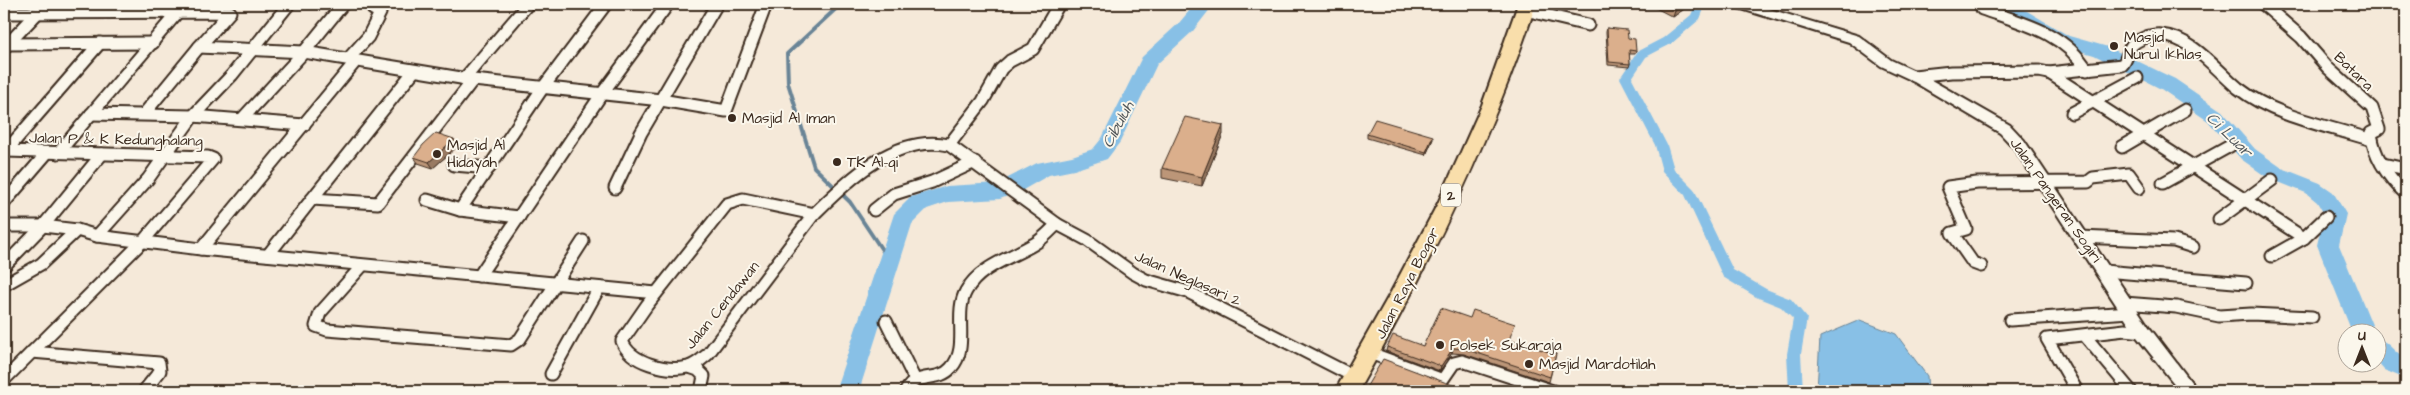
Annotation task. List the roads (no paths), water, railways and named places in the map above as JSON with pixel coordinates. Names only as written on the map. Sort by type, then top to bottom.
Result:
[{"type":"highway","name":"Jalan Raya Bogor","points":[[1351,384],[1370,353],[1438,224],[1498,90],[1526,7]]},
{"type":"street","points":[[6,46],[46,4]]},
{"type":"street","points":[[144,114],[237,4]]},
{"type":"street","points":[[97,236],[148,179],[193,116],[232,75],[250,49],[288,4]]},
{"type":"street","points":[[242,119],[304,52],[343,4]]},
{"type":"street","points":[[201,249],[304,125],[353,60],[368,37],[380,13],[373,9],[377,4]]},
{"type":"street","points":[[312,199],[378,204],[469,80],[528,4]]},
{"type":"street","points":[[460,210],[542,89],[606,4]]},
{"type":"street","points":[[479,276],[601,95],[668,4]]},
{"type":"street","points":[[615,188],[641,133],[691,45],[717,4]]},
{"type":"street","points":[[949,145],[983,101],[1001,69],[1010,61],[1033,49],[1059,4]]},
{"type":"street","name":"Jalan Pangeran Sogiri","points":[[1740,4],[1854,39],[1886,63],[1914,76],[2005,129],[2019,144],[2143,332],[2190,391]]},
{"type":"street","name":"Batara","points":[[2263,4],[2301,38],[2328,68],[2372,108],[2379,129],[2372,133],[2372,140]]},
{"type":"street","points":[[199,47],[304,52],[469,80],[661,100],[726,111],[765,7]]},
{"type":"street","points":[[1526,7],[1588,25]]},
{"type":"street","points":[[1982,9],[2054,36],[2076,54],[2087,70]]},
{"type":"street","points":[[4,204],[91,114],[178,12]]},
{"type":"street","points":[[4,13],[230,12]]},
{"type":"street","points":[[1914,76],[1951,72],[2039,71],[2049,73],[2087,70],[2125,62],[2133,44],[2157,35],[2163,35],[2202,53],[2247,94],[2280,111],[2372,140],[2372,146],[2390,178],[2406,194]]},
{"type":"street","points":[[6,46],[153,43]]},
{"type":"street","name":"Jalan P & K Kedunghalang","points":[[4,380],[144,240],[213,159],[165,154],[10,152],[6,149],[100,44]]},
{"type":"street","points":[[268,255],[414,70]]},
{"type":"street","points":[[2049,73],[2245,202],[2304,238]]},
{"type":"street","points":[[2072,113],[2137,78]]},
{"type":"street","points":[[2122,147],[2185,110]]},
{"type":"street","points":[[91,114],[193,116],[304,125]]},
{"type":"street","name":"Jalan Cendawan","points":[[656,293],[626,335],[622,344],[630,355],[646,362],[666,367],[689,367],[708,354],[814,214],[827,201],[880,158],[900,149],[932,141],[949,145],[1018,194]]},
{"type":"street","points":[[2163,182],[2230,146]]},
{"type":"street","points":[[4,266],[43,226],[102,154]]},
{"type":"street","points":[[874,210],[889,196],[900,190],[944,177],[975,162]]},
{"type":"street","points":[[454,164],[489,168]]},
{"type":"street","points":[[2383,164],[2406,169]]},
{"type":"street","points":[[1981,266],[1972,263],[1952,233],[1966,229],[1948,187],[1967,186],[1977,182],[2088,182],[2092,178],[2129,174],[2139,188]]},
{"type":"street","points":[[2219,219],[2245,202],[2272,180]]},
{"type":"street","name":"Jalan Neglasari 2","points":[[1018,194],[1057,224],[1087,240],[1133,273],[1146,280],[1188,292],[1351,384]]},
{"type":"street","points":[[427,200],[460,210],[519,217]]},
{"type":"street","points":[[4,226],[43,226],[77,230],[97,236],[144,240],[201,249],[656,293],[727,204],[735,200],[754,200],[814,214]]},
{"type":"street","points":[[2272,256],[2304,238],[2326,217]]},
{"type":"street","points":[[906,391],[909,384],[915,380],[947,372],[953,366],[961,333],[961,301],[973,282],[992,267],[1034,243],[1057,224]]},
{"type":"street","points":[[4,285],[42,264],[77,230]]},
{"type":"street","points":[[2080,236],[2174,241],[2193,247]]},
{"type":"street","points":[[362,266],[324,309],[318,318],[316,326],[328,330],[511,345],[520,339],[583,241]]},
{"type":"street","points":[[2104,271],[2246,284]]},
{"type":"street","points":[[552,374],[599,288]]},
{"type":"street","points":[[2010,320],[2127,307],[2176,307],[2219,316],[2250,314],[2312,317]]},
{"type":"street","points":[[886,321],[915,380]]},
{"type":"street","points":[[2077,391],[2048,340],[2126,330],[2143,332]]},
{"type":"street","points":[[2085,336],[2130,391]]},
{"type":"street","points":[[32,352],[159,363],[160,371],[144,391]]},
{"type":"street","points":[[1370,353],[1440,379],[1443,379],[1454,363],[1462,361],[1553,391]]},
{"type":"street","points":[[689,367],[698,370],[704,376],[701,391]]},
{"type":"water","points":[[1860,320],[1896,334],[1927,376],[1928,391],[1817,391],[1820,337]]},
{"type":"waterway","points":[[841,4],[787,54],[788,83],[814,167],[850,202],[888,259]]},
{"type":"waterway","name":"Cibuluh","points":[[847,391],[902,220],[919,203],[947,194],[1000,191],[1016,185],[1044,168],[1074,163],[1100,154],[1110,142],[1149,61],[1186,27],[1205,4]]},
{"type":"waterway","points":[[1701,4],[1696,17],[1667,41],[1642,54],[1626,78],[1661,145],[1668,171],[1690,192],[1728,273],[1761,293],[1786,303],[1800,318],[1794,354],[1796,391]]},
{"type":"waterway","name":"Ci Luar","points":[[1973,4],[2020,15],[2062,40],[2101,51],[2168,84],[2215,116],[2248,154],[2275,173],[2313,188],[2325,197],[2335,214],[2328,245],[2360,322]]},
{"type":"waterway","name":"Ci Luar","points":[[2388,359],[2392,363],[2406,369]]},
{"type":"place","name":"Masjid Nurul Ikhlas","points":[[2114,46]]},
{"type":"place","name":"Masjid Al Iman","points":[[732,118]]},
{"type":"place","name":"Masjid Al Hidayah","points":[[437,154]]},
{"type":"place","name":"TK Al-qi","points":[[837,162]]},
{"type":"place","name":"Polsek Sukaraja","points":[[1440,345]]},
{"type":"place","name":"Masjid Mardotilah","points":[[1529,364]]}]
